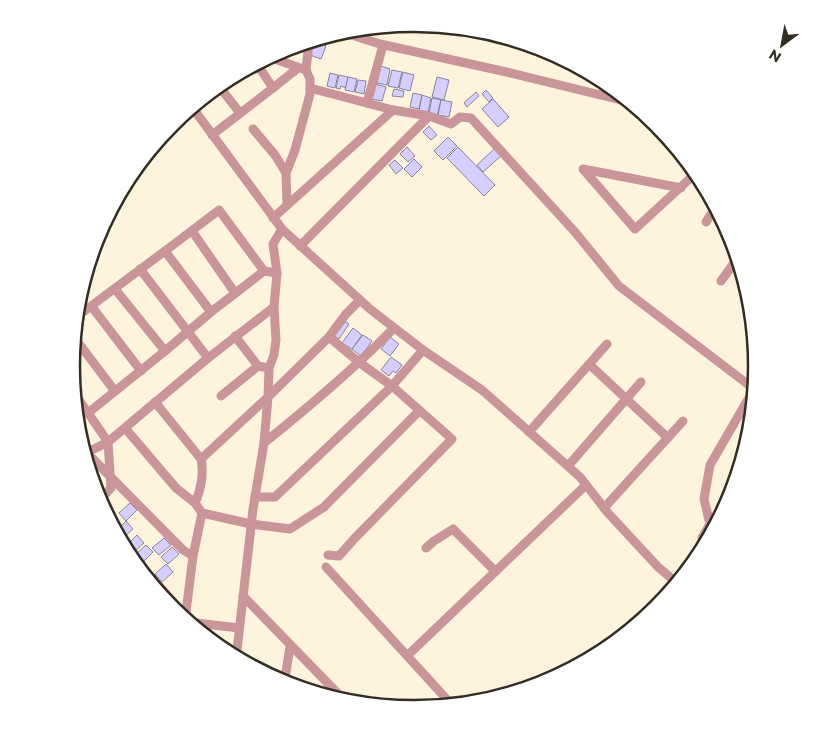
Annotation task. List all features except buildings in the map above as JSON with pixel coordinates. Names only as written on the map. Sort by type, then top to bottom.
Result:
[{"type":"street","points":[[358,37],[383,45],[611,98]]},
{"type":"street","points":[[367,103],[383,45]]},
{"type":"street","points":[[212,135],[273,88],[302,69],[307,50]]},
{"type":"street","points":[[279,61],[302,69],[310,79],[310,94],[295,150],[286,173],[287,205]]},
{"type":"street","points":[[261,70],[273,88]]},
{"type":"street","points":[[310,88],[393,110],[429,116],[451,124],[460,117],[472,118],[575,232],[619,286],[747,384]]},
{"type":"street","points":[[224,92],[240,113]]},
{"type":"street","points":[[273,218],[393,110]]},
{"type":"street","points":[[196,113],[282,229],[360,300],[423,350],[482,390],[568,466],[658,567],[672,578]]},
{"type":"street","points":[[300,246],[429,116]]},
{"type":"street","points":[[253,129],[274,154],[286,173]]},
{"type":"street","points":[[680,188],[583,169],[635,229],[680,188],[690,179]]},
{"type":"street","points":[[84,313],[219,210],[264,271],[277,273]]},
{"type":"street","points":[[706,222],[711,215]]},
{"type":"street","points":[[237,650],[251,524],[264,443],[269,368],[274,355],[276,340],[274,307],[277,273],[273,244],[282,229]]},
{"type":"street","points":[[192,231],[235,293]]},
{"type":"street","points":[[165,251],[211,312]]},
{"type":"street","points":[[721,281],[732,266]]},
{"type":"street","points":[[140,269],[208,358]]},
{"type":"street","points":[[88,413],[114,390],[141,371],[211,312],[264,271]]},
{"type":"street","points":[[115,289],[166,351]]},
{"type":"street","points":[[201,459],[329,337],[346,314],[360,300]]},
{"type":"street","points":[[92,307],[141,371]]},
{"type":"street","points":[[90,450],[108,442],[235,336],[274,307]]},
{"type":"street","points":[[264,443],[329,391],[394,328]]},
{"type":"street","points":[[235,336],[258,366],[269,368]]},
{"type":"street","points":[[328,555],[339,556],[354,538],[452,439],[392,386],[329,337]]},
{"type":"street","points":[[80,344],[114,390]]},
{"type":"street","points":[[528,432],[607,344]]},
{"type":"street","points":[[255,496],[275,497],[392,386],[423,350]]},
{"type":"street","points":[[589,364],[668,438]]},
{"type":"street","points":[[221,396],[258,366]]},
{"type":"street","points":[[568,466],[641,382]]},
{"type":"street","points":[[155,402],[201,459],[199,494],[196,503]]},
{"type":"street","points":[[81,404],[108,442],[110,488],[105,493]]},
{"type":"street","points":[[709,521],[704,499],[710,465],[746,404]]},
{"type":"street","points":[[125,428],[176,488],[196,503],[202,512],[251,524],[290,530],[324,507],[419,411]]},
{"type":"street","points":[[604,508],[683,421]]},
{"type":"street","points":[[93,460],[183,550],[193,556]]},
{"type":"street","points":[[408,655],[586,485]]},
{"type":"street","points":[[186,611],[193,556],[202,512]]},
{"type":"street","points":[[426,548],[453,529],[496,571]]},
{"type":"street","points":[[326,567],[447,699]]},
{"type":"street","points":[[243,596],[290,647],[335,691]]},
{"type":"street","points":[[200,623],[239,628]]},
{"type":"street","points":[[285,675],[290,647]]}]
